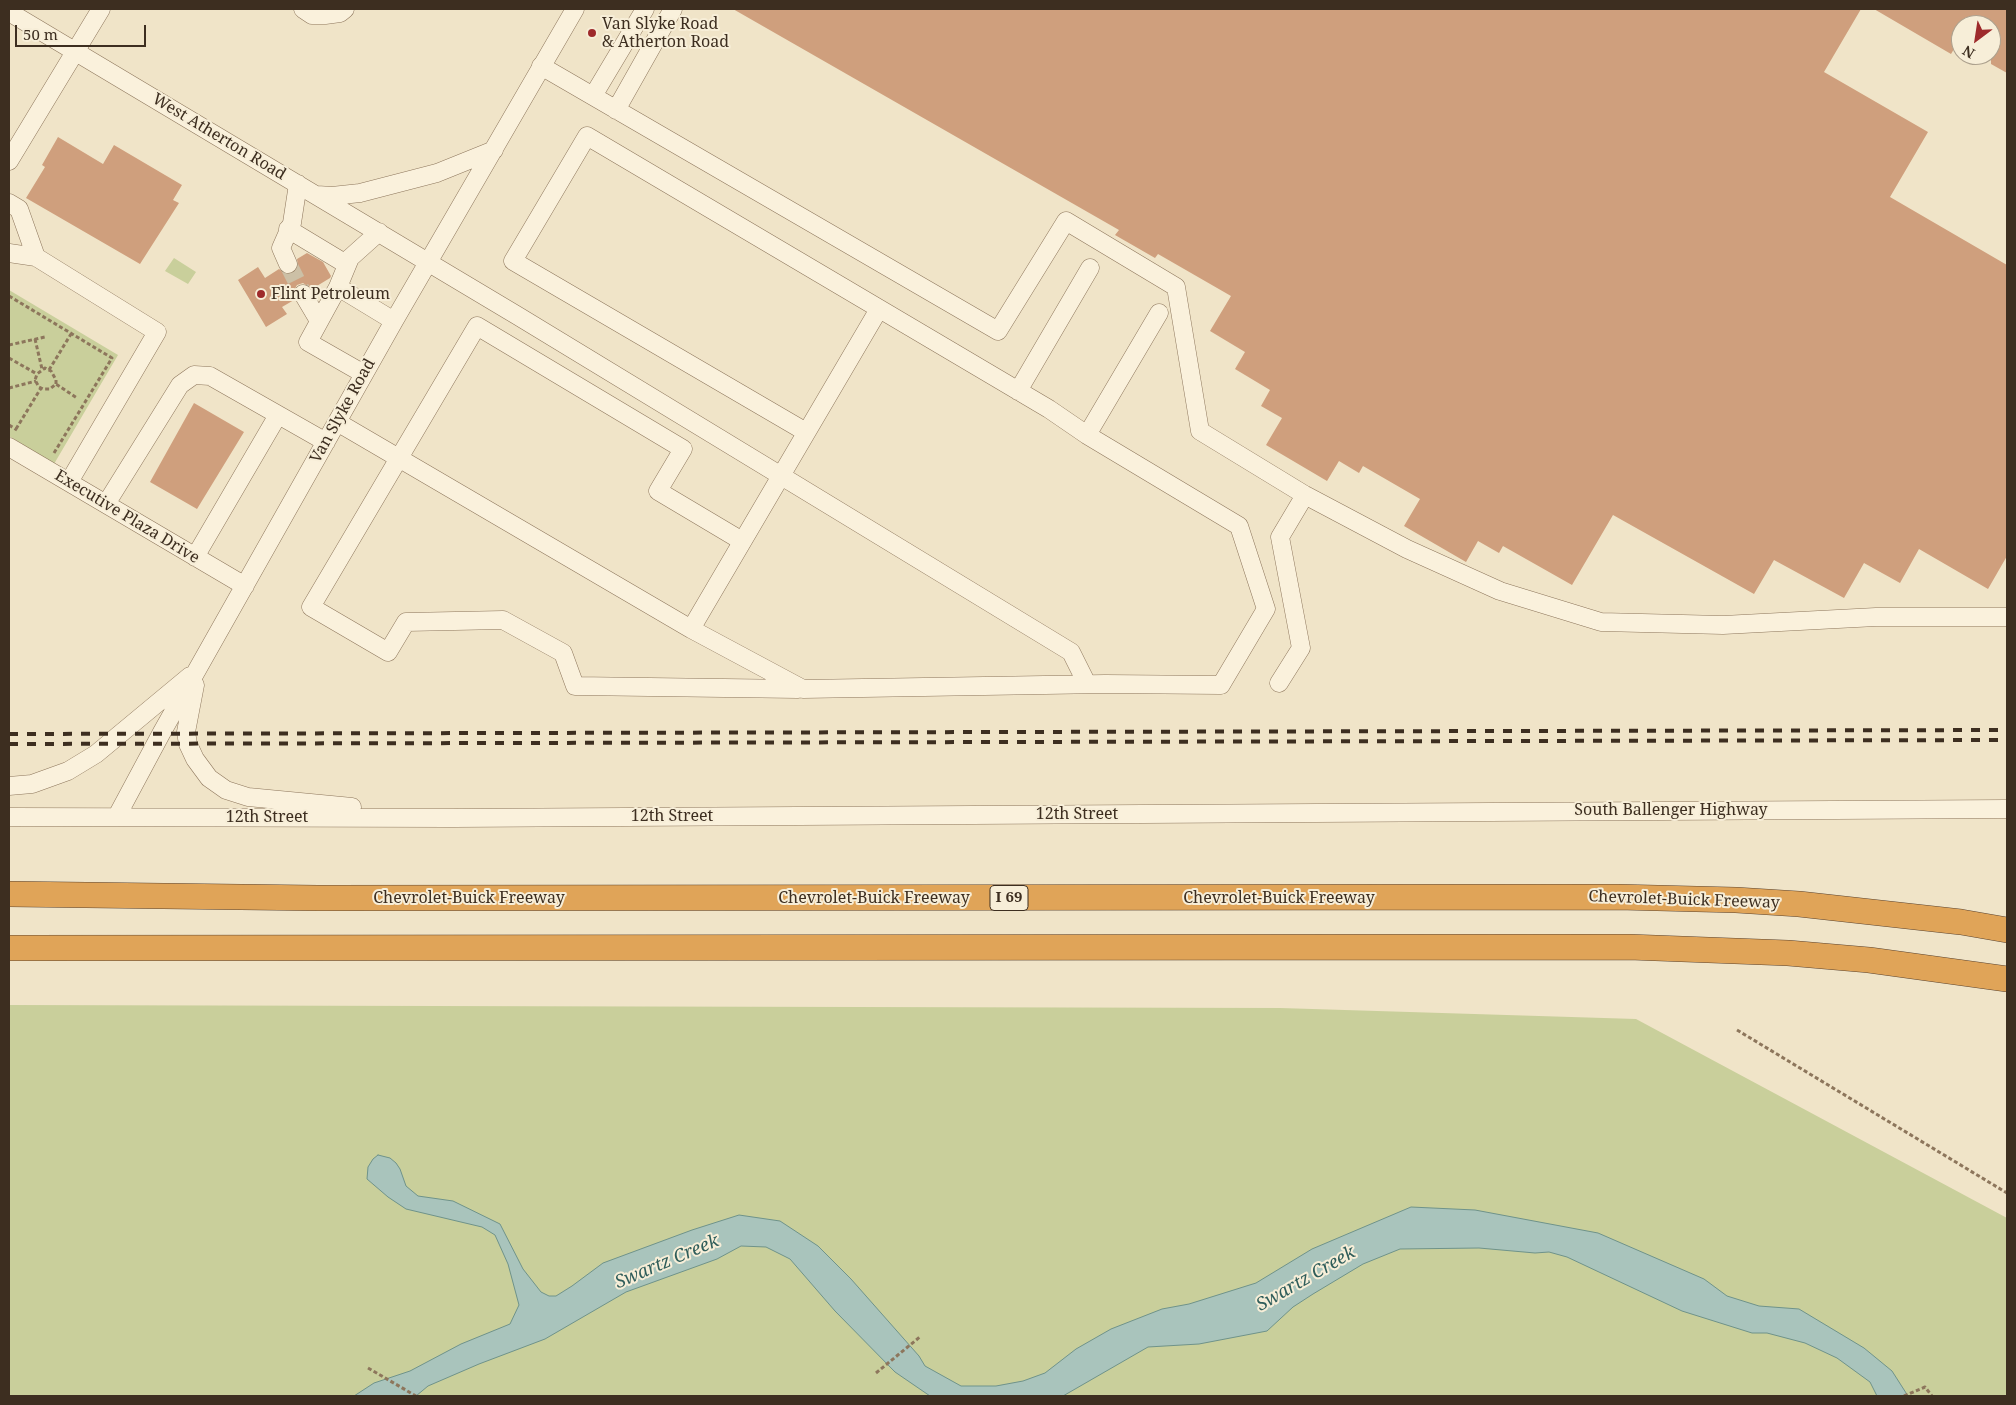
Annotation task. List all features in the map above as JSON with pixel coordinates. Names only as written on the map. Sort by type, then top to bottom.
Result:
[{"type":"highway","name":"Chevrolet-Buick Freeway","points":[[9,894],[318,898],[1618,897],[1736,900],[1799,904],[1961,922],[2007,930]]},
{"type":"highway","points":[[9,948],[1638,947],[1788,953],[1869,960],[2007,979]]},
{"type":"street","points":[[9,161],[101,9]]},
{"type":"street","points":[[303,9],[312,14],[319,15],[340,13],[346,9]]},
{"type":"street","name":"Van Slyke Road","points":[[117,816],[394,321],[575,9]]},
{"type":"street","points":[[593,96],[645,9]]},
{"type":"street","points":[[616,110],[673,9]]},
{"type":"street","name":"West Atherton Road","points":[[9,12],[429,262],[1071,652],[1087,684]]},
{"type":"street","points":[[541,66],[998,332],[1066,221],[1176,287],[1200,430],[1305,495],[1407,549],[1500,591],[1601,622],[1723,624],[1876,616],[2007,617]]},
{"type":"street","points":[[742,541],[658,491],[683,449],[477,326],[311,607],[388,652],[406,622],[503,620],[563,653],[575,686],[803,690],[1087,684],[1221,685],[1266,609],[1239,526],[1087,435],[1049,409],[587,136],[513,261],[806,432]]},
{"type":"street","points":[[316,195],[332,196],[360,193],[437,173],[494,150]]},
{"type":"street","points":[[288,264],[280,248],[292,223],[298,184]]},
{"type":"street","points":[[9,203],[18,209],[36,257]]},
{"type":"street","points":[[288,229],[346,264]]},
{"type":"street","points":[[364,374],[308,342],[338,287],[346,264],[350,258],[379,232]]},
{"type":"street","points":[[9,253],[36,257],[157,332],[69,482]]},
{"type":"street","points":[[1018,391],[1090,268]]},
{"type":"street","points":[[338,287],[394,321]]},
{"type":"street","points":[[304,294],[319,321]]},
{"type":"street","points":[[691,629],[879,309]]},
{"type":"street","points":[[1087,435],[1158,313]]},
{"type":"street","points":[[106,504],[180,385],[194,375],[210,376],[326,442]]},
{"type":"street","points":[[195,556],[278,415]]},
{"type":"street","points":[[337,422],[691,629],[803,690]]},
{"type":"street","name":"Executive Plaza Drive","points":[[9,447],[245,586]]},
{"type":"street","points":[[1280,684],[1301,648],[1280,537],[1305,495]]},
{"type":"street","points":[[9,786],[32,784],[68,771],[96,754],[198,670]]},
{"type":"street","points":[[198,670],[186,732],[188,744],[195,759],[208,778],[226,790],[248,797],[453,818]]},
{"type":"street","name":"South Ballenger Highway","points":[[1335,812],[2007,809]]},
{"type":"street","name":"12th Street","points":[[9,817],[453,818],[1335,812]]},
{"type":"path","points":[[9,296],[112,358],[55,453],[51,450]]},
{"type":"path","points":[[50,370],[71,334]]},
{"type":"path","points":[[9,345],[45,337]]},
{"type":"path","points":[[35,339],[42,369]]},
{"type":"path","points":[[9,358],[37,374]]},
{"type":"path","points":[[56,384],[50,389],[41,388],[36,381],[37,374],[45,368],[50,370],[56,384],[77,398]]},
{"type":"path","points":[[9,388],[36,381]]},
{"type":"path","points":[[16,429],[41,388]]},
{"type":"path","points":[[1737,1030],[2007,1193]]},
{"type":"path","points":[[876,1373],[921,1336]]},
{"type":"path","points":[[368,1368],[416,1396]]},
{"type":"path","points":[[1904,1396],[1925,1387],[1932,1396]]},
{"type":"green space","points":[[174,258],[196,272],[188,284],[165,271]]},
{"type":"green space","points":[[9,290],[118,355],[54,464],[9,436]]},
{"type":"green space","points":[[9,1005],[1280,1008],[1636,1019],[2007,1218],[2007,1396],[9,1396]]},
{"type":"water","name":"Swartz Creek","points":[[378,1155],[390,1158],[396,1163],[406,1186],[418,1196],[453,1201],[500,1224],[523,1269],[541,1292],[549,1296],[556,1296],[603,1263],[692,1230],[739,1215],[780,1221],[818,1246],[851,1279],[919,1356],[925,1366],[961,1386],[996,1386],[1023,1381],[1045,1373],[1076,1349],[1111,1329],[1162,1309],[1189,1304],[1256,1283],[1312,1249],[1411,1207],[1475,1210],[1598,1233],[1704,1279],[1727,1296],[1759,1306],[1799,1309],[1864,1348],[1892,1371],[1908,1396],[1877,1396],[1870,1382],[1837,1358],[1805,1343],[1767,1333],[1752,1333],[1682,1311],[1567,1257],[1549,1252],[1535,1253],[1479,1248],[1400,1249],[1363,1264],[1313,1294],[1293,1307],[1267,1331],[1199,1344],[1148,1347],[1063,1396],[930,1396],[895,1372],[835,1311],[790,1259],[766,1247],[741,1246],[717,1259],[626,1292],[545,1339],[428,1386],[416,1396],[354,1396],[374,1383],[410,1371],[461,1344],[510,1324],[519,1305],[508,1264],[495,1235],[482,1227],[406,1209],[388,1197],[367,1179],[368,1167]]},
{"type":"building","points":[[733,9],[1861,9],[1824,72],[1928,132],[1890,197],[2007,265],[2007,556],[1988,589],[1919,549],[1900,583],[1864,563],[1844,598],[1774,560],[1754,594],[1613,515],[1572,585],[1503,546],[1499,553],[1478,541],[1466,562],[1404,526],[1420,499],[1363,466],[1359,473],[1339,461],[1327,481],[1266,445],[1282,418],[1261,406],[1270,390],[1235,369],[1245,352],[1210,331],[1231,296],[1158,254],[1155,258],[1115,235],[1119,230]]},
{"type":"building","points":[[1874,9],[2007,9],[2007,73],[1993,65],[2001,65],[2001,15],[1951,15],[1951,54]]},
{"type":"building","points":[[58,137],[103,164],[114,145],[182,185],[173,200],[179,203],[140,264],[26,198],[45,167],[42,165]]},
{"type":"building","points":[[307,253],[323,262],[331,276],[330,278],[312,289],[303,283],[297,285],[292,294],[294,300],[282,307],[287,314],[266,327],[238,280],[258,267],[265,278],[279,269],[286,274],[292,274],[298,266],[297,259]]},
{"type":"building","points":[[194,403],[244,432],[197,509],[150,482]]},
{"type":"tunnel","points":[[288,264],[303,294]]},
{"type":"railway","points":[[9,734],[2007,730]]},
{"type":"railway","points":[[9,744],[2007,740]]},
{"type":"place","name":"Van Slyke Road & Atherton Road","points":[[592,33]]},
{"type":"place","name":"Flint Petroleum","points":[[261,294]]}]
